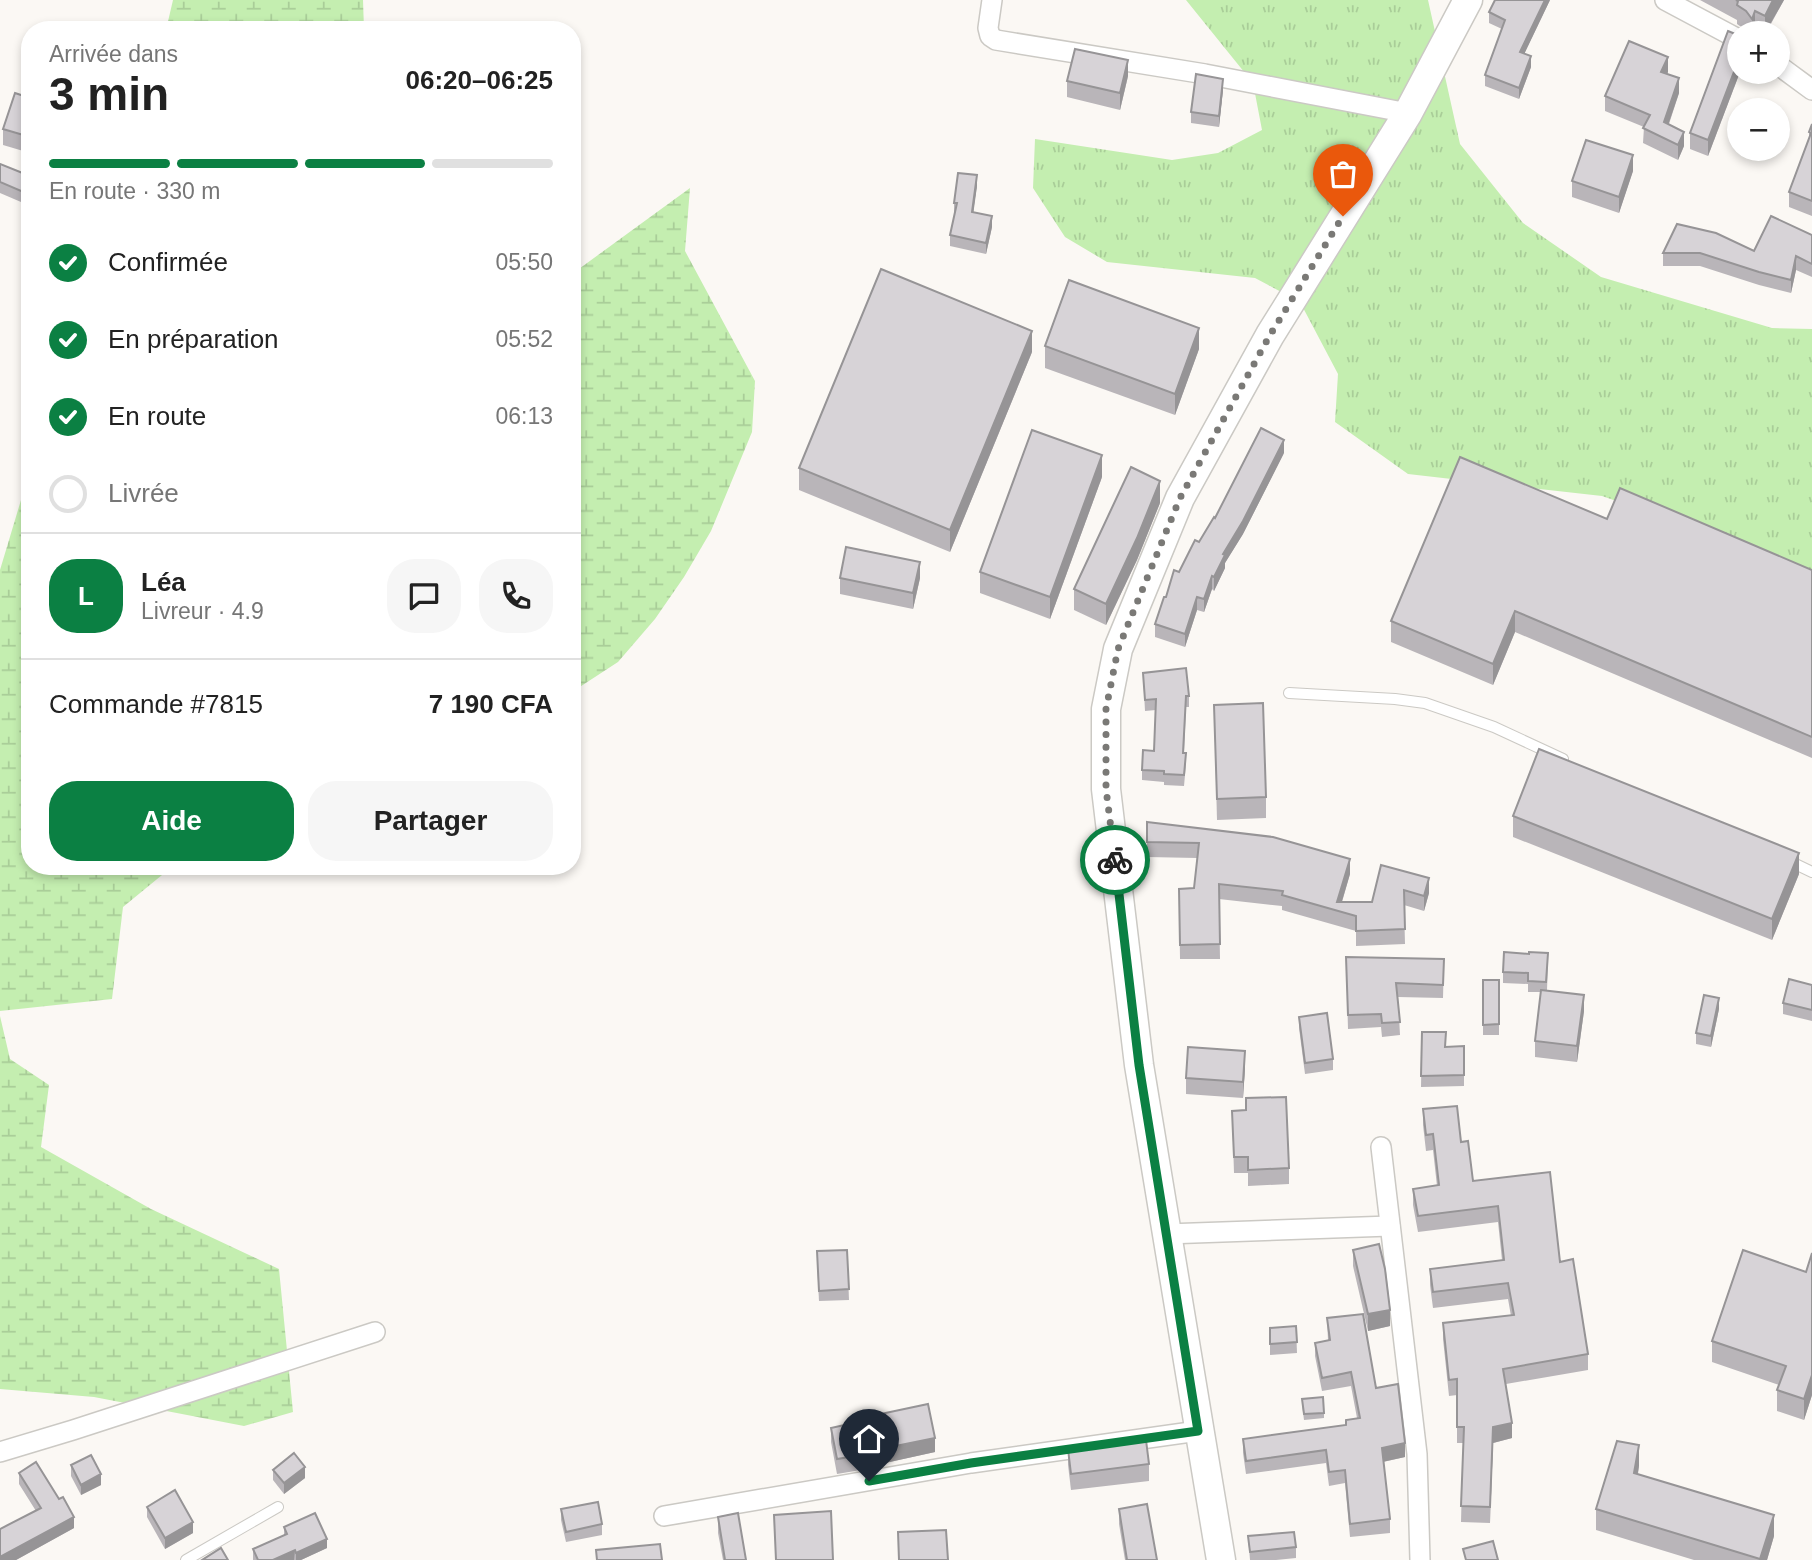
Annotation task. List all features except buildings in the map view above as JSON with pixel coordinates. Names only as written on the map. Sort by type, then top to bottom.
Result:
[{"type":"main road","points":[[1221,1560],[1139,1065],[1106,789],[1106,709],[1118,649],[1180,498],[1270,335],[1408,113],[1468,0]]},
{"type":"street","points":[[992,0],[988,28],[990,36],[996,40],[1205,74],[1408,113]]},
{"type":"street","points":[[1665,0],[1727,33]]},
{"type":"street","points":[[1790,74],[1812,90]]},
{"type":"street","points":[[1381,1147],[1417,1454],[1420,1560]]},
{"type":"street","points":[[1166,1234],[1390,1226]]},
{"type":"street","points":[[0,1452],[375,1332]]},
{"type":"street","points":[[664,1516],[971,1463],[1198,1431]]},
{"type":"lane","points":[[1289,693],[1425,703],[1494,727],[1573,764]]},
{"type":"lane","points":[[1774,855],[1812,872]]},
{"type":"lane","points":[[186,1560],[278,1507]]},
{"type":"green space","points":[[173,0],[363,0],[364,21],[168,21]]},
{"type":"green space","points":[[1186,0],[1428,0],[1460,144],[1523,223],[1601,277],[1772,328],[1812,329],[1812,577],[1797,564],[1602,496],[1408,474],[1335,422],[1338,374],[1300,302],[1255,278],[1107,262],[1065,237],[1033,188],[1035,139],[1172,160],[1218,153],[1262,130],[1253,83]]},
{"type":"green space","points":[[690,188],[685,251],[755,381],[752,432],[711,531],[655,619],[618,662],[581,686],[581,267]]},
{"type":"green space","points":[[21,500],[21,875],[162,875],[123,907],[112,999],[0,1011],[0,570]]},
{"type":"green space","points":[[0,1016],[10,1059],[49,1085],[41,1147],[151,1209],[279,1269],[293,1412],[244,1426],[94,1397],[0,1389]]},
{"type":"way so far","points":[[1115,860],[1106,789],[1106,709],[1118,649],[1180,498],[1270,335],[1343,216]]},
{"type":"route","points":[[869,1481],[971,1463],[1198,1431],[1139,1065],[1115,860]]}]
